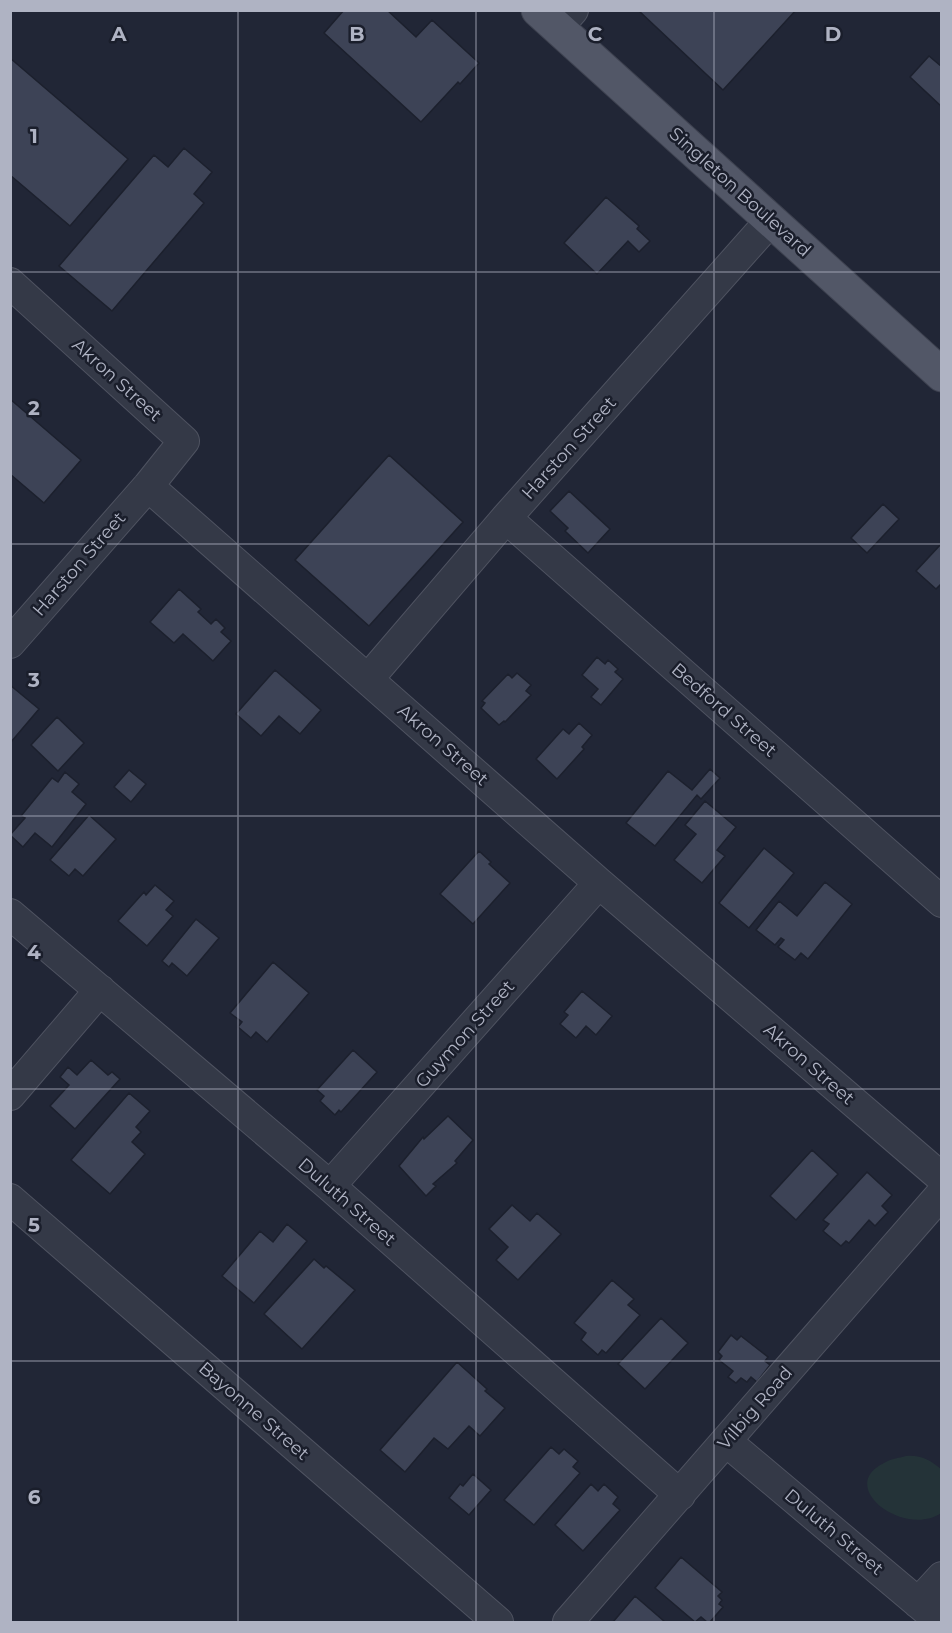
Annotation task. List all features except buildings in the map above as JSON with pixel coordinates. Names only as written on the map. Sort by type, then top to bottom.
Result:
[{"type":"main road","name":"Singleton Boulevard","points":[[556,16],[771,220],[942,375]]},
{"type":"street","name":"Harston Street","points":[[368,679],[506,518],[771,220]]},
{"type":"street","name":"Akron Street","points":[[19,291],[184,441],[148,486],[599,883],[942,1178]]},
{"type":"street","name":"Harston Street","points":[[10,643],[148,486]]},
{"type":"street","name":"Bedford Street","points":[[506,518],[942,902]]},
{"type":"street","name":"Guymon Street","points":[[330,1186],[599,883]]},
{"type":"street","name":"Duluth Street","points":[[10,914],[330,1186],[680,1495]]},
{"type":"street","points":[[10,1095],[100,990]]},
{"type":"street","name":"Vilbig Road","points":[[568,1623],[942,1193]]},
{"type":"street","name":"Bayonne Street","points":[[10,1199],[498,1623]]},
{"type":"street","name":"Duluth Street","points":[[727,1442],[941,1623]]},
{"type":"street","points":[[918,1603],[942,1576]]},
{"type":"shaded area","points":[[906,1456],[917,1456],[941,1469],[941,1513],[926,1519],[910,1519],[894,1514],[871,1496],[867,1484],[871,1473],[886,1462]]}]
